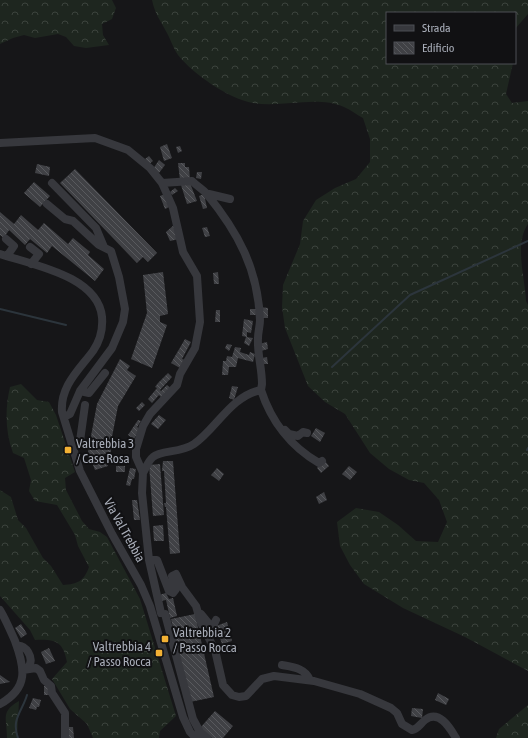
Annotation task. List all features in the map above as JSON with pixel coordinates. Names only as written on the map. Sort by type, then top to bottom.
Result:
[{"type":"street","points":[[0,143],[38,140],[100,139],[128,150],[150,168],[162,183],[173,208],[183,252],[197,276],[200,330],[195,348],[180,374],[177,385],[150,414],[143,426],[136,453],[143,473]]},
{"type":"street","points":[[162,183],[173,181],[192,181],[207,195],[232,228],[252,270],[256,285],[260,321],[258,338],[262,374],[260,390],[267,410],[280,428],[304,454],[319,463],[322,461]]},
{"type":"street","points":[[52,184],[96,228],[104,247]]},
{"type":"street","points":[[207,195],[209,194],[230,199]]},
{"type":"street","points":[[47,204],[65,219],[72,221],[99,245],[104,247],[112,254],[119,277],[125,309],[124,322],[104,361],[80,391],[70,414],[64,417]]},
{"type":"street","name":"Via Val Trebbia","points":[[3,255],[14,246],[6,240]]},
{"type":"street","points":[[30,247],[39,254],[31,264]]},
{"type":"street","name":"Via Val Trebbia","points":[[3,255],[76,280],[97,299],[102,313],[103,328],[100,339],[94,350],[68,384],[62,404],[64,417],[89,490],[141,585],[169,652],[193,719],[200,732],[207,738]]},
{"type":"street","points":[[80,391],[89,393],[105,372]]},
{"type":"street","points":[[143,473],[150,461],[155,456],[178,451],[194,444],[220,417],[238,402],[260,390]]},
{"type":"street","points":[[72,444],[80,441],[86,405]]},
{"type":"street","points":[[280,428],[283,427],[289,434],[298,436],[303,432],[307,433]]},
{"type":"street","name":"Via Val Trebbia","points":[[143,473],[142,493],[149,560],[163,613],[169,652],[183,717],[190,732],[196,738]]},
{"type":"street","points":[[149,560],[156,560],[169,591],[173,593],[176,589],[172,576],[176,574],[182,587],[210,626],[214,624],[216,620]]},
{"type":"street","points":[[0,610],[16,649],[20,645],[26,648],[30,660],[29,666],[23,670],[19,687],[13,696],[0,704]]},
{"type":"street","points":[[199,612],[201,623],[215,650],[223,685],[232,695],[239,698],[246,696],[262,679],[274,676],[310,680],[360,694],[391,708],[397,713],[402,724],[412,730],[416,730],[426,719],[434,717],[440,718],[447,724],[456,738]]},
{"type":"street","points":[[282,664],[296,667],[310,680]]},
{"type":"street","points":[[23,670],[36,668],[40,671],[44,680],[51,686],[52,693],[65,713],[65,738]]},
{"type":"green space","points":[[0,0],[112,0],[116,8],[112,19],[102,24],[103,35],[109,45],[86,48],[74,46],[66,37],[58,34],[35,38],[24,35],[0,44]]},
{"type":"green space","points":[[152,0],[528,0],[528,14],[516,28],[516,12],[386,12],[386,64],[513,64],[506,94],[512,103],[528,101],[528,224],[522,241],[521,261],[526,301],[528,305],[528,671],[465,637],[403,608],[364,584],[350,565],[340,546],[337,522],[356,508],[379,512],[398,525],[416,541],[438,542],[447,522],[439,500],[424,483],[409,480],[389,469],[370,453],[345,414],[325,402],[308,386],[285,328],[282,307],[283,285],[300,244],[303,221],[316,200],[335,188],[356,179],[370,162],[370,139],[363,118],[347,108],[333,104],[322,102],[276,104],[253,103],[244,101],[223,91],[212,85],[193,70],[178,55],[153,5]]},
{"type":"green space","points":[[21,384],[37,400],[49,402],[56,415],[75,472],[65,478],[66,490],[82,521],[89,529],[100,532],[107,537],[140,599],[176,716],[160,731],[159,738],[93,738],[87,724],[70,709],[52,679],[67,662],[63,650],[53,641],[35,640],[30,630],[0,596],[0,490],[11,497],[18,520],[26,528],[43,558],[51,566],[63,585],[73,584],[83,579],[89,567],[78,546],[75,535],[57,505],[35,501],[29,491],[31,480],[24,458],[13,453],[10,445],[7,428],[7,404],[10,387]]},
{"type":"green space","points":[[19,701],[17,738],[7,738],[7,712]]},
{"type":"green space","points":[[528,705],[528,738],[496,738],[499,729]]},
{"type":"building","points":[[167,144],[172,158],[164,161],[160,147]]},
{"type":"building","points":[[180,146],[182,151],[178,153],[176,147]]},
{"type":"building","points":[[149,156],[153,161],[149,164],[145,159]]},
{"type":"building","points":[[159,160],[165,165],[159,173],[153,169]]},
{"type":"building","points":[[178,163],[185,163],[185,167],[189,167],[190,179],[180,180]]},
{"type":"building","points":[[37,164],[50,167],[49,176],[35,173]]},
{"type":"building","points":[[75,169],[157,253],[148,262],[143,257],[137,263],[60,183]]},
{"type":"building","points":[[197,172],[202,172],[201,179],[196,178]]},
{"type":"building","points":[[34,182],[50,196],[40,207],[24,193]]},
{"type":"building","points":[[190,183],[197,201],[187,204],[181,185]]},
{"type":"building","points":[[175,188],[178,191],[172,195],[170,192]]},
{"type":"building","points":[[165,194],[171,206],[165,209],[160,196]]},
{"type":"building","points":[[204,194],[207,208],[203,209],[199,196]]},
{"type":"building","points":[[0,212],[14,224],[21,215],[38,230],[44,223],[68,244],[73,238],[90,252],[88,255],[104,269],[95,281],[52,246],[47,253],[30,239],[25,245],[9,230],[4,238],[0,235]]},
{"type":"building","points":[[174,225],[179,239],[170,241],[166,232]]},
{"type":"building","points":[[207,227],[210,236],[205,237],[202,228]]},
{"type":"building","points":[[163,272],[168,314],[160,316],[160,322],[167,325],[152,368],[131,359],[147,313],[143,275]]},
{"type":"building","points":[[218,272],[219,284],[214,284],[213,273]]},
{"type":"building","points":[[260,307],[268,308],[268,318],[261,318]]},
{"type":"building","points":[[250,309],[256,309],[256,315],[250,315]]},
{"type":"building","points":[[216,310],[220,310],[220,322],[215,322]]},
{"type":"building","points":[[244,319],[253,321],[251,333],[247,332],[247,337],[242,336]]},
{"type":"building","points":[[246,337],[253,338],[249,346],[244,343]]},
{"type":"building","points":[[185,339],[191,342],[182,359],[185,360],[180,368],[171,363]]},
{"type":"building","points":[[267,342],[268,349],[261,351],[259,344]]},
{"type":"building","points":[[227,344],[232,345],[229,351],[225,348]]},
{"type":"building","points":[[235,347],[241,348],[240,352],[249,355],[250,352],[255,354],[253,362],[238,358],[236,367],[229,367],[228,375],[222,375],[223,361],[226,361],[227,356],[232,357]]},
{"type":"building","points":[[267,357],[268,364],[263,364],[262,358]]},
{"type":"building","points":[[120,359],[130,366],[127,370],[136,376],[118,406],[111,442],[111,454],[104,454],[108,466],[95,470],[88,452],[97,404]]},
{"type":"building","points":[[168,373],[172,377],[160,390],[161,391],[167,385],[172,389],[163,399],[159,395],[152,403],[148,399],[157,388],[155,387],[158,383]]},
{"type":"building","points":[[232,386],[238,387],[234,400],[229,398]]},
{"type":"building","points":[[142,402],[145,405],[139,411],[136,408]]},
{"type":"building","points":[[159,415],[166,420],[158,429],[151,424]]},
{"type":"building","points":[[138,420],[141,421],[137,427],[140,429],[134,439],[128,435]]},
{"type":"building","points":[[316,428],[325,433],[320,442],[311,436]]},
{"type":"building","points":[[163,461],[173,461],[180,553],[170,554],[166,507],[164,503],[166,503],[164,471],[162,471]]},
{"type":"building","points":[[325,461],[329,466],[321,473],[317,468]]},
{"type":"building","points":[[160,464],[164,515],[153,516],[149,465]]},
{"type":"building","points":[[116,466],[125,466],[125,472],[116,472]]},
{"type":"building","points":[[349,466],[357,472],[350,480],[342,474]]},
{"type":"building","points":[[130,468],[136,469],[134,479],[132,479],[130,486],[126,485]]},
{"type":"building","points":[[217,468],[224,474],[219,481],[211,475]]},
{"type":"building","points":[[324,492],[327,500],[319,504],[316,497]]},
{"type":"building","points":[[132,500],[137,500],[140,520],[134,520]]},
{"type":"building","points":[[163,525],[164,541],[154,541],[153,526]]},
{"type":"building","points":[[166,593],[169,599],[173,598],[177,616],[170,618],[166,600],[161,601],[159,595]]},
{"type":"building","points":[[195,614],[214,697],[190,702],[171,619]]},
{"type":"building","points":[[227,622],[232,641],[222,644],[216,626]]},
{"type":"building","points":[[21,624],[27,634],[21,638],[15,628]]},
{"type":"building","points":[[214,629],[216,634],[210,636],[208,631]]},
{"type":"building","points":[[49,648],[55,661],[46,664],[41,652]]},
{"type":"building","points":[[0,675],[10,682],[0,684]]},
{"type":"building","points":[[44,686],[49,686],[49,695],[44,695]]},
{"type":"building","points":[[438,693],[449,699],[446,705],[435,700]]},
{"type":"building","points":[[33,698],[41,700],[39,707],[37,707],[36,710],[29,708]]},
{"type":"building","points":[[412,708],[423,709],[422,718],[411,716]]},
{"type":"building","points":[[215,711],[233,726],[223,738],[212,738],[200,728]]},
{"type":"building","points":[[68,727],[73,727],[74,738],[69,738]]},
{"type":"waterway","points":[[332,367],[410,295],[528,241]]},
{"type":"waterway","points":[[0,309],[66,325]]},
{"type":"waterway","points":[[18,738],[16,721],[27,695]]},
{"type":"place","name":"Valtrebbia 3 / Case Rosa","points":[[68,450]]},
{"type":"place","name":"Valtrebbia 2 / Passo Rocca","points":[[165,639]]},
{"type":"place","name":"Valtrebbia 4 / Passo Rocca","points":[[159,653]]}]
